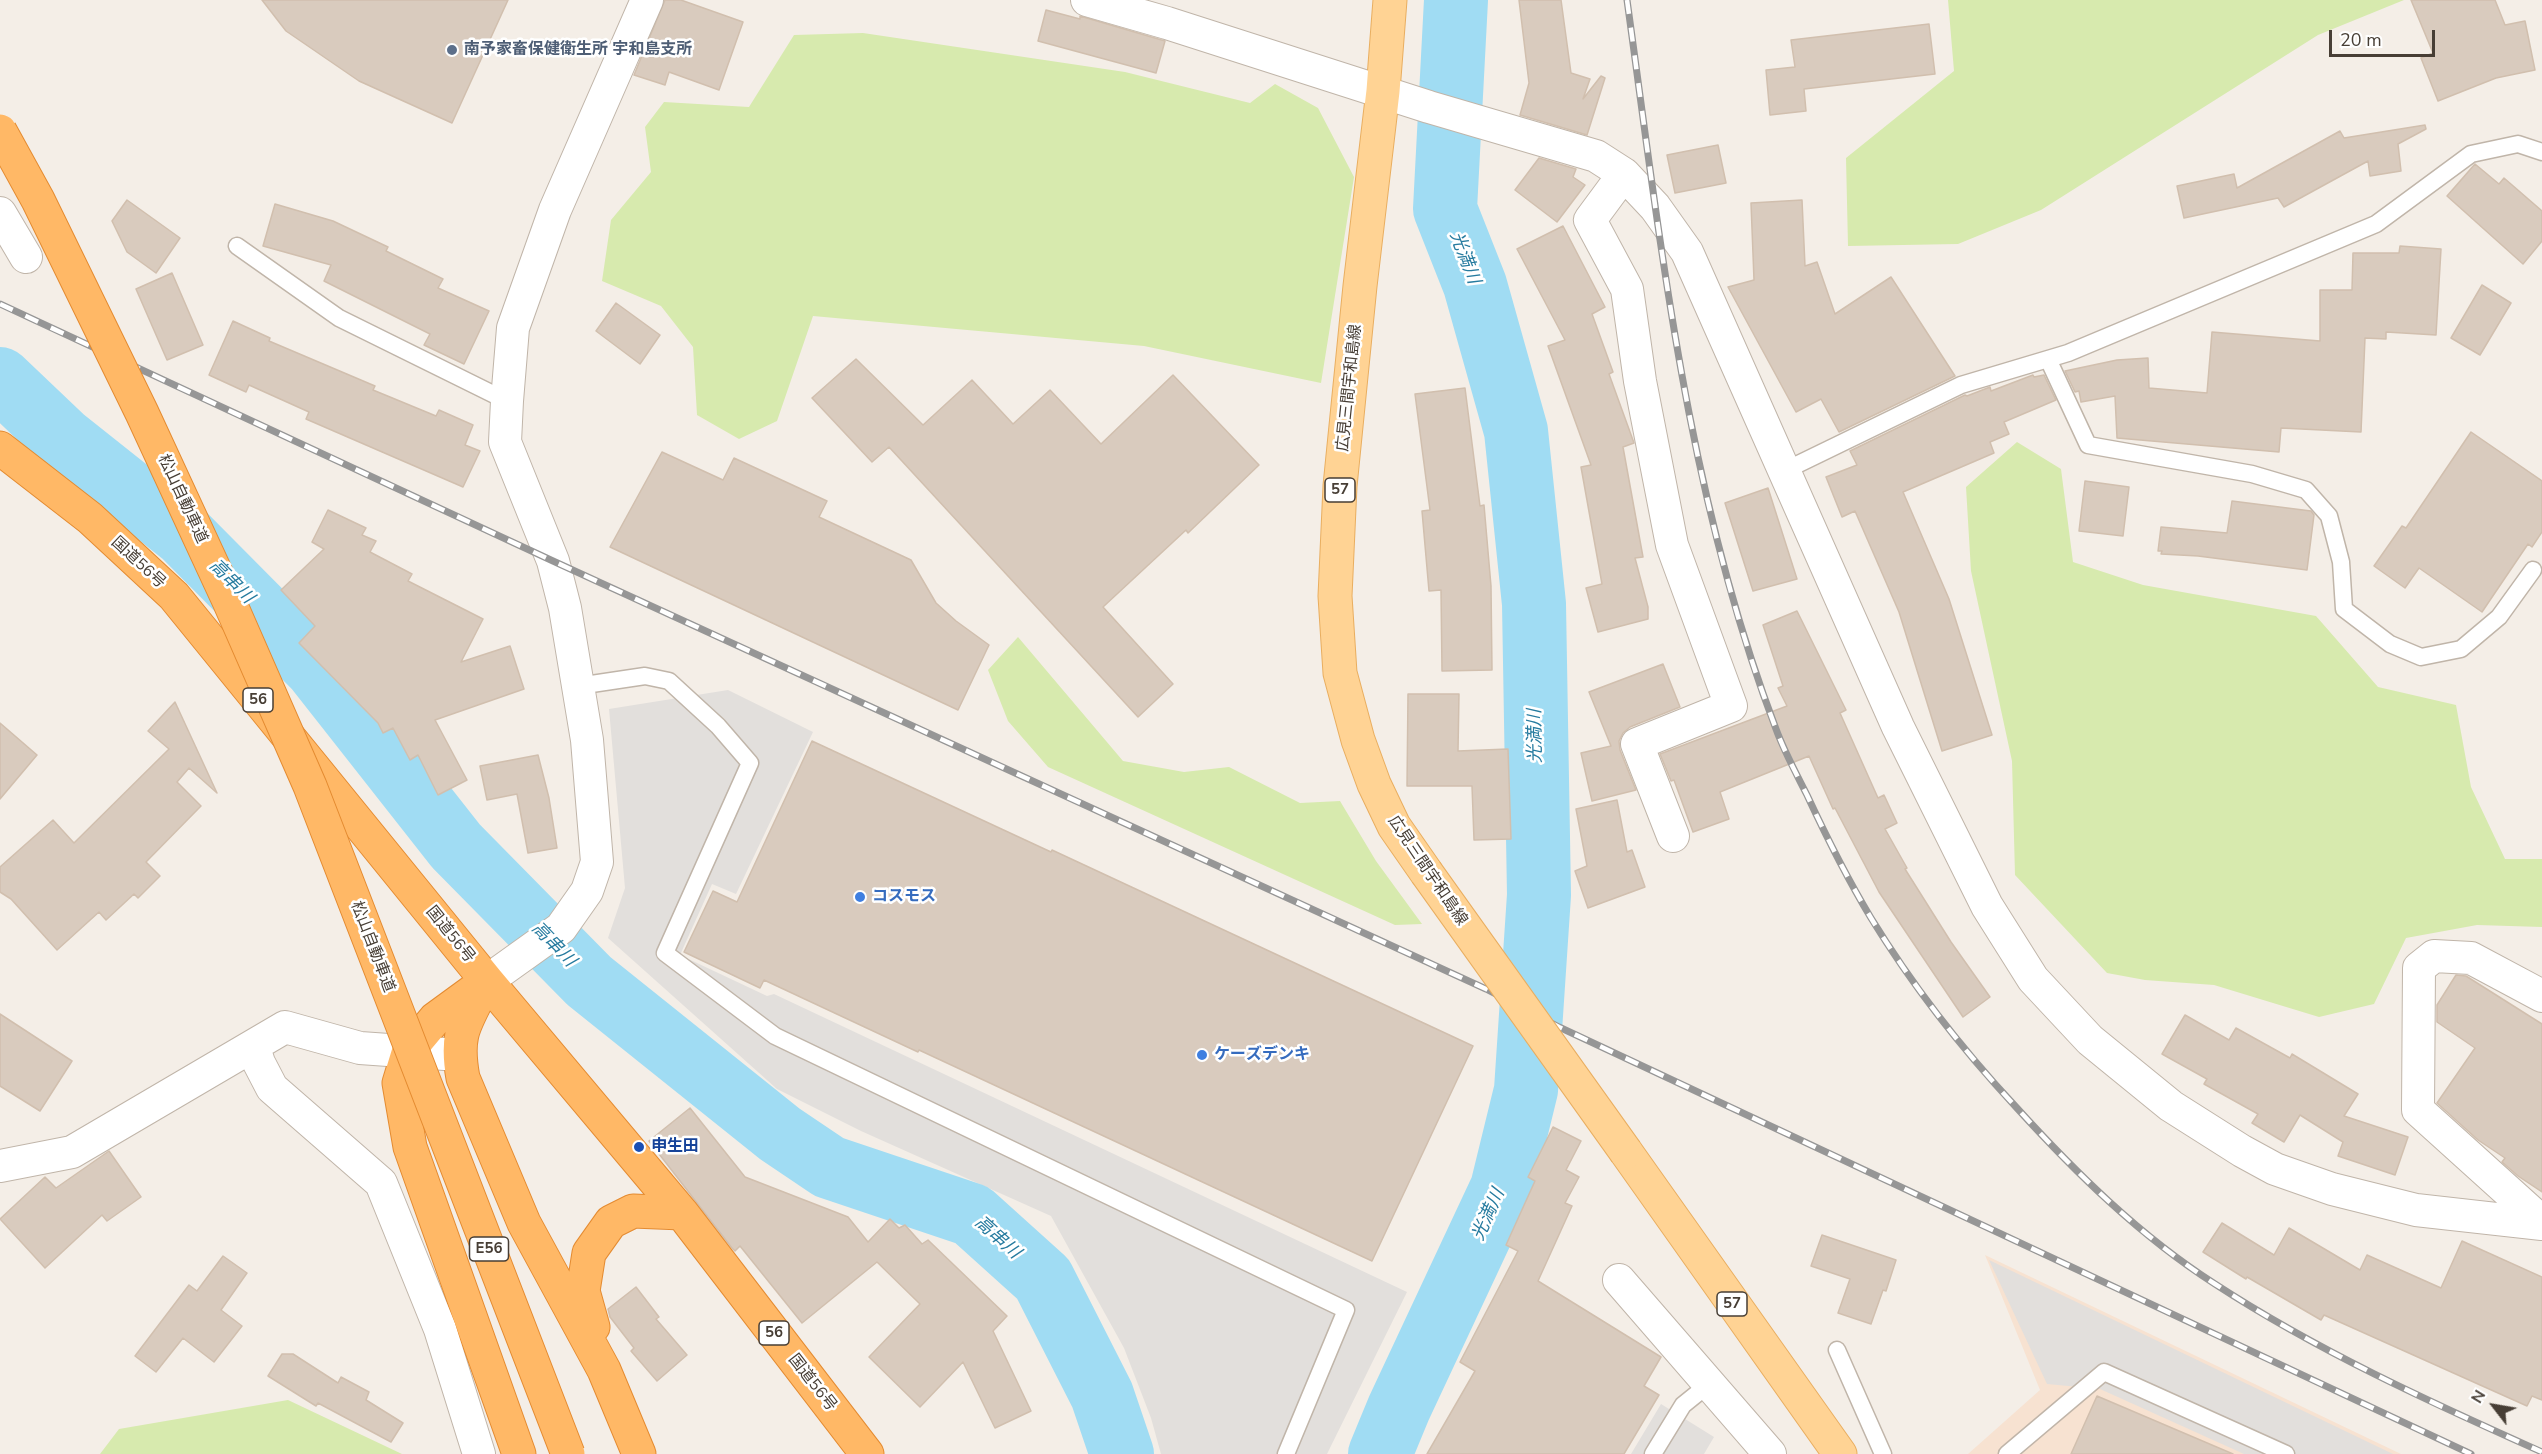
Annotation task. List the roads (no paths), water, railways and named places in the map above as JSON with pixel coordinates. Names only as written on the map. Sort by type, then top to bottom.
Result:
[{"type":"highway","name":"松山自動車道","points":[[0,131],[38,200],[142,413],[230,601],[310,786],[409,1047]]},
{"type":"highway","name":"国道56号","points":[[0,448],[90,518],[174,596],[487,981],[682,1213],[867,1454]]},
{"type":"highway","points":[[487,981],[435,1019],[409,1047],[399,1083],[410,1147],[519,1454]]},
{"type":"highway","points":[[487,981],[460,1032],[459,1054],[463,1078],[524,1223],[604,1370],[639,1454]]},
{"type":"highway","name":"E56","points":[[409,1047],[568,1454]]},
{"type":"highway","points":[[604,1370],[583,1291],[589,1253],[611,1222],[633,1210],[682,1213]]},
{"type":"main road","name":"広見三間宇和島線","points":[[1390,0],[1383,91],[1340,486],[1335,596],[1340,673],[1358,740],[1374,784],[1394,826],[1840,1454]]},
{"type":"street","points":[[487,981],[561,928],[587,891],[597,862],[587,740],[565,608],[554,561],[506,442],[507,401],[513,328],[555,210],[647,0]]},
{"type":"street","points":[[1087,0],[1429,107],[1596,156],[1624,174],[1655,207],[1687,252],[1869,665],[1988,906],[2033,979],[2090,1041],[2171,1106],[2275,1169],[2332,1189],[2416,1210],[2542,1223]]},
{"type":"street","points":[[1624,174],[1590,220],[1627,289],[1640,381],[1672,545],[1731,706],[1637,744],[1672,836]]},
{"type":"street","points":[[0,213],[26,257]]},
{"type":"street","points":[[2542,996],[2471,958],[2434,956],[2419,968],[2418,1110],[2542,1223]]},
{"type":"street","points":[[0,1166],[72,1152],[285,1027],[360,1048],[409,1047],[459,1054]]},
{"type":"street","points":[[254,1047],[259,1063],[272,1088],[381,1183],[440,1329],[479,1454]]},
{"type":"street","points":[[1618,1280],[1770,1454]]},
{"type":"lane","points":[[1784,471],[1961,385],[2068,353],[2376,224],[2471,154],[2518,144],[2542,152]]},
{"type":"lane","points":[[237,246],[339,318],[507,401]]},
{"type":"lane","points":[[2048,359],[2088,445],[2252,474],[2306,490],[2329,516],[2341,562],[2344,609],[2390,644],[2421,657],[2461,649],[2499,617],[2533,570]]},
{"type":"lane","points":[[578,686],[645,676],[669,681],[718,726],[750,763],[665,953],[775,1036],[1346,1310],[1286,1454]]},
{"type":"lane","points":[[1837,1350],[1883,1454]]},
{"type":"lane","points":[[2007,1454],[2104,1372],[2286,1454]]},
{"type":"lane","points":[[1653,1454],[1683,1406],[1709,1384]]},
{"type":"waterway","name":"光満川","points":[[1380,1454],[1399,1408],[1502,1188],[1526,1090],[1539,895],[1534,604],[1516,431],[1475,285],[1445,209],[1456,0]]},
{"type":"waterway","name":"高串川","points":[[0,379],[62,438],[184,535],[316,668],[456,846],[589,981],[780,1134],[829,1167],[972,1215],[1043,1279],[1102,1395],[1122,1454]]},
{"type":"railway","points":[[1627,0],[1652,184],[1681,369],[1720,551],[1745,641],[1779,737],[1837,857],[1871,918],[1921,992],[1996,1085],[2085,1179],[2161,1245],[2215,1284],[2334,1353],[2416,1395],[2542,1452]]},
{"type":"railway","points":[[0,304],[553,561],[1486,989],[1559,1027],[2471,1454]]},
{"type":"place","name":"南予家畜保健衛生所 宇和島支所","points":[[452,50]]},
{"type":"place","name":"コスモス","points":[[860,897]]},
{"type":"place","name":"ケーズデンキ","points":[[1202,1055]]},
{"type":"place","name":"申生田","points":[[639,1147]]}]
